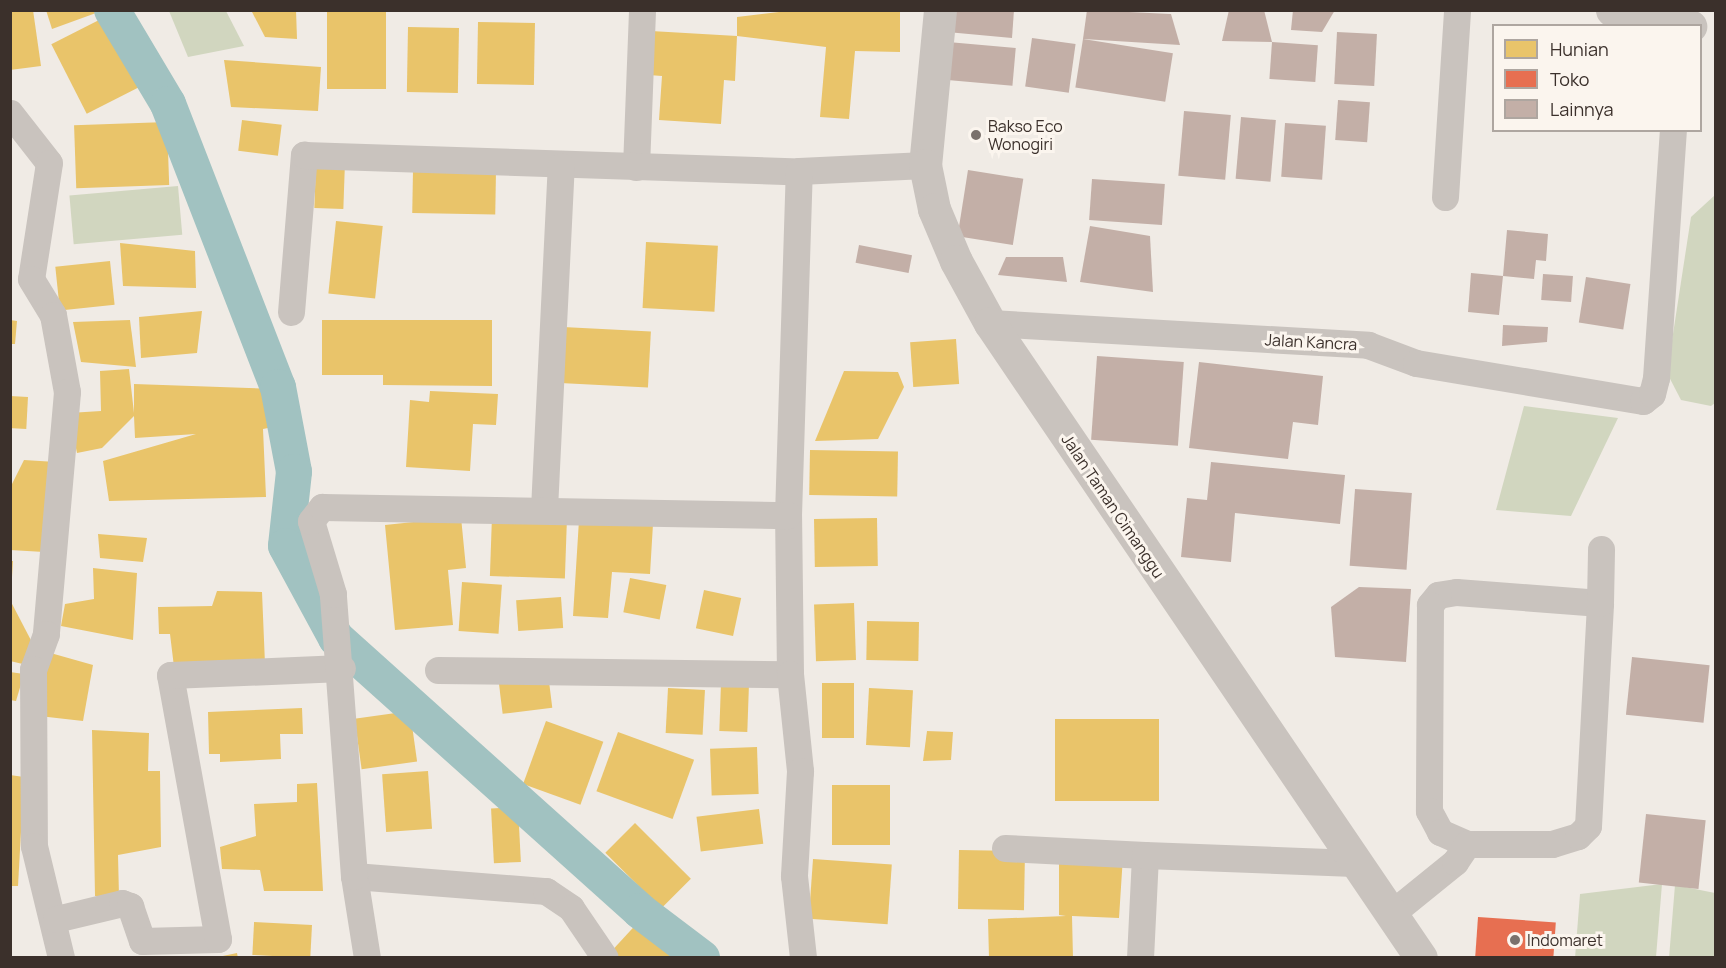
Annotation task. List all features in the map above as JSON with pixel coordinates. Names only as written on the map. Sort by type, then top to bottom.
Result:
[{"type":"street","name":"Jalan Taman Cimanggu","points":[[940,10],[925,165],[934,209],[990,323],[1354,863],[1392,913],[1421,957]]},
{"type":"street","points":[[1445,197],[1457,10]]},
{"type":"street","points":[[1612,10],[1678,24]]},
{"type":"street","points":[[636,167],[637,11]]},
{"type":"street","points":[[10,113],[49,163],[31,279],[53,315],[67,392],[46,634],[33,669],[34,846],[56,919],[61,957]]},
{"type":"street","name":"Jalan Kancra","points":[[990,323],[1368,345],[1416,363],[1626,400],[1643,401],[1652,394],[1656,378],[1673,132]]},
{"type":"street","points":[[291,312],[304,155],[561,166],[799,171],[925,165]]},
{"type":"street","points":[[544,509],[561,166]]},
{"type":"street","points":[[799,171],[788,515],[790,674],[800,771],[794,876],[803,957]]},
{"type":"street","points":[[367,957],[354,876],[340,657],[333,594],[311,521],[322,507],[544,509],[788,515]]},
{"type":"street","points":[[1600,603],[1456,591],[1438,595],[1430,605],[1429,811],[1440,832],[1467,844],[1552,844],[1578,836],[1588,826],[1600,603],[1601,549]]},
{"type":"street","points":[[56,919],[122,903],[130,906],[142,941],[218,939],[170,675],[340,657]]},
{"type":"street","points":[[438,670],[790,674]]},
{"type":"street","points":[[1392,913],[1455,862],[1467,844]]},
{"type":"street","points":[[1005,848],[1354,863]]},
{"type":"street","points":[[1140,957],[1145,855]]},
{"type":"street","points":[[354,876],[546,891],[571,908],[605,957]]},
{"type":"green space","points":[[169,11],[226,11],[244,46],[188,57]]},
{"type":"green space","points":[[178,186],[182,235],[74,244],[69,195]]},
{"type":"green space","points":[[1715,195],[1715,403],[1711,406],[1681,400],[1667,373],[1691,217]]},
{"type":"green space","points":[[1524,406],[1618,418],[1571,516],[1496,510]]},
{"type":"green space","points":[[1662,884],[1656,957],[1575,958],[1580,894]]},
{"type":"green space","points":[[1675,885],[1715,893],[1715,957],[1669,958]]},
{"type":"building: Hunian","points":[[10,10],[33,10],[41,66],[10,70]]},
{"type":"building: Hunian","points":[[46,10],[95,10],[96,13],[52,29]]},
{"type":"building: Hunian","points":[[251,10],[296,10],[297,39],[265,37]]},
{"type":"building: Hunian","points":[[327,10],[386,10],[386,89],[327,89]]},
{"type":"building: Hunian","points":[[796,10],[900,10],[900,52],[855,51],[849,119],[820,117],[826,47],[737,36],[737,17]]},
{"type":"building: Hunian","points":[[103,18],[138,87],[87,114],[51,44]]},
{"type":"building: Hunian","points":[[478,22],[535,23],[534,85],[477,84]]},
{"type":"building: Hunian","points":[[408,27],[459,28],[458,93],[407,92]]},
{"type":"building: Hunian","points":[[651,31],[737,36],[735,81],[724,80],[721,124],[659,120],[662,76],[649,75]]},
{"type":"building: Hunian","points":[[224,60],[321,67],[318,111],[231,107]]},
{"type":"building: Hunian","points":[[242,120],[282,125],[278,156],[238,151]]},
{"type":"building: Hunian","points":[[167,122],[169,185],[76,188],[74,125]]},
{"type":"building: Hunian","points":[[316,161],[345,162],[343,209],[314,208]]},
{"type":"building: Hunian","points":[[413,170],[496,171],[495,214],[412,213]]},
{"type":"building: Hunian","points":[[336,221],[383,226],[375,299],[328,294]]},
{"type":"building: Hunian","points":[[646,242],[718,246],[714,312],[643,308]]},
{"type":"building: Hunian","points":[[120,243],[195,251],[196,288],[123,286]]},
{"type":"building: Hunian","points":[[110,261],[115,305],[60,311],[55,267]]},
{"type":"building: Hunian","points":[[202,311],[197,353],[141,358],[139,317]]},
{"type":"building: Hunian","points":[[10,320],[17,321],[15,344],[10,344]]},
{"type":"building: Hunian","points":[[130,320],[136,367],[81,362],[73,322]]},
{"type":"building: Hunian","points":[[322,320],[492,320],[492,386],[383,385],[383,375],[322,375]]},
{"type":"building: Hunian","points":[[563,327],[651,332],[648,388],[560,383]]},
{"type":"building: Hunian","points":[[956,339],[959,384],[913,387],[910,342]]},
{"type":"building: Hunian","points":[[129,369],[134,413],[134,384],[277,389],[283,425],[263,429],[266,497],[109,501],[103,461],[196,434],[135,438],[134,416],[102,448],[77,453],[69,413],[101,411],[100,371]]},
{"type":"building: Hunian","points":[[844,371],[898,372],[904,387],[878,439],[815,441]]},
{"type":"building: Hunian","points":[[430,391],[498,394],[496,425],[473,424],[470,471],[406,467],[410,400],[429,402]]},
{"type":"building: Hunian","points":[[10,396],[28,397],[26,429],[10,428]]},
{"type":"building: Hunian","points":[[810,450],[898,452],[897,497],[809,495]]},
{"type":"building: Hunian","points":[[24,460],[56,462],[44,552],[10,550],[10,488]]},
{"type":"building: Hunian","points":[[492,516],[567,519],[565,579],[490,576]]},
{"type":"building: Hunian","points":[[461,517],[466,568],[448,570],[453,625],[395,630],[385,525]]},
{"type":"building: Hunian","points":[[877,518],[878,566],[815,567],[814,519]]},
{"type":"building: Hunian","points":[[579,520],[653,524],[650,574],[612,572],[608,618],[573,616]]},
{"type":"building: Hunian","points":[[98,534],[147,538],[143,562],[100,558]]},
{"type":"building: Hunian","points":[[10,561],[13,561],[12,577],[10,577]]},
{"type":"building: Hunian","points":[[93,568],[137,573],[133,640],[61,626],[65,604],[94,599]]},
{"type":"building: Hunian","points":[[630,578],[666,585],[660,619],[623,612]]},
{"type":"building: Hunian","points":[[462,582],[502,585],[498,634],[459,631]]},
{"type":"building: Hunian","points":[[704,590],[741,598],[733,636],[696,628]]},
{"type":"building: Hunian","points":[[217,591],[262,592],[265,664],[174,667],[170,634],[159,634],[158,607],[212,606]]},
{"type":"building: Hunian","points":[[561,597],[563,628],[518,631],[516,600]]},
{"type":"building: Hunian","points":[[10,600],[35,648],[27,665],[10,661]]},
{"type":"building: Hunian","points":[[854,603],[856,660],[816,661],[814,604]]},
{"type":"building: Hunian","points":[[867,621],[919,622],[918,661],[866,660]]},
{"type":"building: Hunian","points":[[47,652],[93,665],[83,721],[39,716]]},
{"type":"building: Hunian","points":[[10,672],[24,674],[16,701],[10,700]]},
{"type":"building: Hunian","points":[[548,673],[552,708],[503,714],[498,679]]},
{"type":"building: Hunian","points":[[721,683],[749,684],[747,732],[719,731]]},
{"type":"building: Hunian","points":[[822,683],[854,683],[854,738],[822,738]]},
{"type":"building: Hunian","points":[[668,688],[705,690],[703,735],[666,733]]},
{"type":"building: Hunian","points":[[869,688],[913,690],[910,747],[866,745]]},
{"type":"building: Hunian","points":[[302,708],[303,734],[280,734],[281,759],[220,762],[220,754],[209,754],[208,712]]},
{"type":"building: Hunian","points":[[410,711],[417,762],[362,769],[355,719]]},
{"type":"building: Hunian","points":[[1055,719],[1159,719],[1159,801],[1055,801]]},
{"type":"building: Hunian","points":[[546,721],[603,742],[580,805],[523,784]]},
{"type":"building: Hunian","points":[[92,730],[149,733],[148,771],[160,771],[161,847],[118,855],[119,896],[95,896]]},
{"type":"building: Hunian","points":[[927,731],[953,732],[951,760],[923,761]]},
{"type":"building: Hunian","points":[[618,732],[694,760],[673,819],[596,791]]},
{"type":"building: Hunian","points":[[757,747],[759,794],[712,796],[710,749]]},
{"type":"building: Hunian","points":[[428,771],[432,829],[386,832],[382,774]]},
{"type":"building: Hunian","points":[[10,775],[24,777],[18,886],[10,886]]},
{"type":"building: Hunian","points":[[317,783],[323,891],[264,891],[260,870],[222,869],[220,847],[256,836],[254,804],[297,802],[297,784]]},
{"type":"building: Hunian","points":[[832,785],[890,785],[890,845],[832,845]]},
{"type":"building: Hunian","points":[[518,807],[521,862],[494,863],[491,808]]},
{"type":"building: Hunian","points":[[759,809],[763,844],[701,851],[696,817]]},
{"type":"building: Hunian","points":[[635,823],[691,879],[661,909],[605,853]]},
{"type":"building: Hunian","points":[[959,850],[1025,851],[1024,910],[958,909]]},
{"type":"building: Hunian","points":[[1123,856],[1119,918],[1072,916],[1073,958],[989,958],[988,919],[1066,916],[1059,915],[1059,860]]},
{"type":"building: Hunian","points":[[813,859],[892,865],[888,924],[809,919]]},
{"type":"building: Hunian","points":[[642,918],[688,958],[607,956]]},
{"type":"building: Hunian","points":[[254,922],[312,925],[310,958],[252,955]]},
{"type":"building: Hunian","points":[[237,953],[238,958],[218,958],[218,957]]},
{"type":"building: Toko","name":"Indomaret","points":[[1478,917],[1556,922],[1553,958],[1475,958]]},
{"type":"building: Lainnya","points":[[949,10],[1014,10],[1012,38],[947,32]]},
{"type":"building: Lainnya","points":[[1087,10],[1171,14],[1180,45],[1083,39]]},
{"type":"building: Lainnya","points":[[1229,10],[1264,10],[1272,42],[1222,41]]},
{"type":"building: Lainnya","points":[[1293,10],[1335,10],[1322,32],[1291,30]]},
{"type":"building: Lainnya","points":[[1337,32],[1377,34],[1374,86],[1334,84]]},
{"type":"building: Lainnya","points":[[1032,38],[1076,44],[1069,93],[1025,87]]},
{"type":"building: Lainnya","points":[[1083,39],[1173,53],[1165,102],[1075,87]]},
{"type":"building: Lainnya","points":[[948,42],[1016,48],[1012,86],[945,80]]},
{"type":"building: Lainnya","points":[[1272,42],[1318,45],[1315,82],[1269,79]]},
{"type":"building: Lainnya","points":[[1338,100],[1370,102],[1367,142],[1335,140]]},
{"type":"building: Lainnya","points":[[1184,111],[1231,115],[1225,180],[1178,176]]},
{"type":"building: Lainnya","points":[[1241,117],[1276,120],[1270,182],[1236,179]]},
{"type":"building: Lainnya","points":[[1285,123],[1326,126],[1322,180],[1281,177]]},
{"type":"building: Lainnya","points":[[968,170],[1023,179],[1013,245],[958,236]]},
{"type":"building: Lainnya","points":[[1092,179],[1165,184],[1162,225],[1089,220]]},
{"type":"building: Lainnya","points":[[1090,226],[1150,236],[1153,292],[1080,282]]},
{"type":"building: Lainnya","points":[[1507,230],[1548,234],[1546,261],[1536,260],[1534,279],[1503,276]]},
{"type":"building: Lainnya","points":[[859,245],[912,255],[909,273],[856,263]]},
{"type":"building: Lainnya","points":[[1006,257],[1063,257],[1067,282],[998,275]]},
{"type":"building: Lainnya","points":[[1471,273],[1503,276],[1499,315],[1468,312]]},
{"type":"building: Lainnya","points":[[1543,274],[1573,276],[1571,302],[1541,300]]},
{"type":"building: Lainnya","points":[[1586,277],[1630,284],[1623,329],[1579,322]]},
{"type":"building: Lainnya","points":[[1503,325],[1548,327],[1547,342],[1502,346]]},
{"type":"building: Lainnya","points":[[1097,356],[1184,362],[1178,446],[1091,440]]},
{"type":"building: Lainnya","points":[[1199,362],[1323,376],[1318,425],[1293,422],[1288,459],[1189,448]]},
{"type":"building: Lainnya","points":[[1211,462],[1345,475],[1340,524],[1235,513],[1231,562],[1181,557],[1187,498],[1207,500]]},
{"type":"building: Lainnya","points":[[1355,489],[1412,493],[1406,570],[1350,566]]},
{"type":"building: Lainnya","points":[[1359,587],[1411,589],[1406,662],[1335,657],[1331,607]]},
{"type":"building: Lainnya","points":[[1632,657],[1710,665],[1704,723],[1626,715]]},
{"type":"building: Lainnya","points":[[1646,814],[1706,820],[1698,889],[1639,883]]},
{"type":"waterway","points":[[112,10],[168,104],[278,387],[294,472],[286,546],[336,638],[640,911],[702,958]]},
{"type":"place","name":"Bakso Eco Wonogiri","points":[[976,135]]},
{"type":"place","name":"Indomaret","points":[[1515,940]]}]
